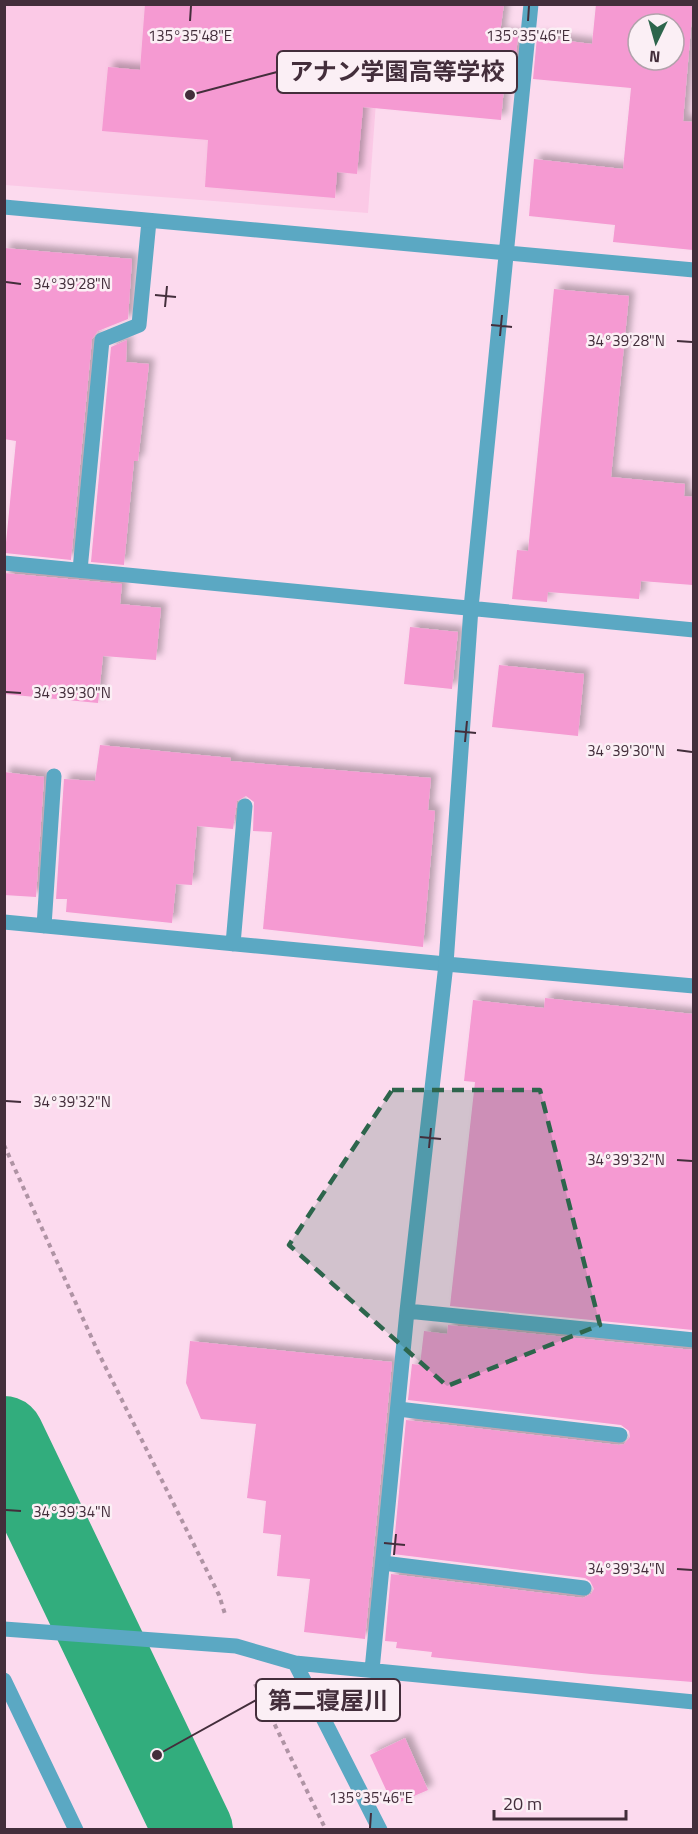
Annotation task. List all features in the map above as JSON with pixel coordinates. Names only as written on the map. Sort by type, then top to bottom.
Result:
[{"type":"street","points":[[372,1670],[407,1311],[446,964],[471,608],[531,4]]},
{"type":"street","points":[[4,207],[693,270]]},
{"type":"street","points":[[80,570],[102,340],[139,325],[149,221]]},
{"type":"street","points":[[4,563],[693,630]]},
{"type":"street","points":[[44,926],[54,776]]},
{"type":"street","points":[[232,944],[245,806]]},
{"type":"street","points":[[4,922],[693,986]]},
{"type":"street","points":[[407,1311],[693,1340]]},
{"type":"street","points":[[398,1409],[620,1435]]},
{"type":"street","points":[[383,1563],[584,1588]]},
{"type":"street","points":[[6,1629],[236,1646],[295,1662],[693,1702]]},
{"type":"street","points":[[295,1662],[380,1830]]},
{"type":"street","points":[[4,1680],[76,1830]]},
{"type":"path","points":[[4,1145],[99,1354],[219,1595],[236,1646],[326,1830]]},
{"type":"highlighted area","points":[[392,1090],[540,1090],[600,1325],[447,1386],[289,1245]]},
{"type":"shaded area","points":[[4,5],[383,5],[368,213],[5,185]]},
{"type":"building","points":[[145,4],[504,4],[500,33],[518,35],[514,77],[505,76],[501,120],[363,107],[357,174],[337,172],[335,198],[205,187],[208,140],[102,131],[108,67],[140,70]]},
{"type":"building","points":[[596,4],[693,4],[683,121],[693,122],[693,250],[613,242],[615,225],[529,216],[534,159],[623,169],[631,88],[533,79],[537,37],[592,44]]},
{"type":"building","points":[[4,248],[132,259],[128,319],[98,331],[92,339],[71,560],[5,553],[16,441],[4,439]]},
{"type":"building","points":[[554,289],[629,296],[611,477],[685,484],[684,496],[693,497],[693,585],[641,581],[639,599],[548,592],[547,602],[512,599],[517,550],[528,551]]},
{"type":"building","points":[[127,340],[126,362],[149,364],[138,461],[134,461],[124,565],[91,562],[111,347]]},
{"type":"building","points":[[4,573],[122,584],[120,604],[161,608],[156,660],[103,656],[98,703],[4,694]]},
{"type":"building","points":[[410,627],[458,632],[452,689],[404,684]]},
{"type":"building","points":[[499,665],[584,674],[578,736],[492,727]]},
{"type":"building","points":[[100,745],[231,758],[230,761],[431,778],[428,810],[435,811],[423,947],[263,929],[272,832],[253,831],[254,802],[246,796],[237,801],[233,829],[197,826],[192,885],[176,884],[172,923],[66,912],[67,899],[56,899],[64,779],[95,781]]},
{"type":"building","points":[[4,772],[44,777],[36,897],[4,895]]},
{"type":"building","points":[[545,998],[693,1014],[693,1330],[450,1306],[475,1082],[464,1081],[473,1000],[544,1008]]},
{"type":"building","points":[[448,1325],[693,1350],[693,1682],[431,1657],[432,1652],[396,1648],[397,1642],[385,1641],[391,1574],[583,1598],[591,1594],[594,1589],[590,1581],[585,1578],[393,1554],[406,1420],[619,1445],[624,1444],[630,1437],[629,1431],[621,1425],[408,1400],[412,1364],[420,1365],[424,1331],[447,1334]]},
{"type":"building","points":[[190,1341],[392,1362],[365,1639],[304,1632],[310,1579],[277,1576],[281,1535],[263,1533],[266,1501],[247,1498],[256,1424],[201,1419],[186,1383]]},
{"type":"building","points":[[405,1738],[428,1790],[393,1805],[370,1755]]},
{"type":"waterway","points":[[4,1436],[193,1830]]},
{"type":"place","name":"アナン学園高等学校","points":[[190,95]]},
{"type":"place","name":"第二寝屋川","points":[[157,1755]]}]
